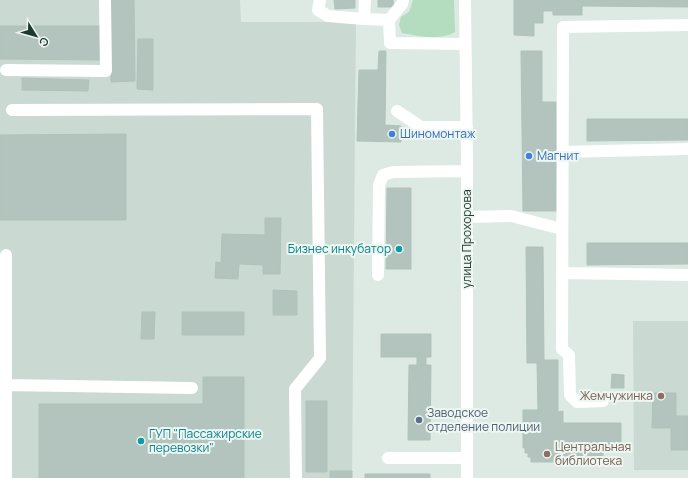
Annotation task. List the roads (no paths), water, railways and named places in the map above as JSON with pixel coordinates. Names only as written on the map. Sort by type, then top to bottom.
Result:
[{"type":"street","points":[[6,70],[106,71],[105,0]]},
{"type":"street","points":[[320,0],[318,10],[328,16],[389,20]]},
{"type":"street","points":[[364,19],[365,0]]},
{"type":"street","points":[[403,0],[402,4],[389,20],[390,42],[465,44]]},
{"type":"street","name":"улица Прохорова","points":[[465,0],[468,217],[467,478]]},
{"type":"street","points":[[603,401],[577,402],[570,395],[569,355],[562,348],[563,28],[688,25]]},
{"type":"street","points":[[12,110],[317,109],[320,358],[295,389],[296,478]]},
{"type":"street","points":[[397,111],[421,127],[467,127]]},
{"type":"street","points":[[562,152],[688,149]]},
{"type":"street","points":[[378,275],[379,185],[383,175],[393,172],[467,171]]},
{"type":"street","points":[[468,217],[511,216],[562,229]]},
{"type":"street","points":[[6,255],[6,478]]},
{"type":"street","points":[[562,273],[688,275]]},
{"type":"street","points":[[6,385],[192,388]]},
{"type":"street","points":[[388,458],[467,458]]},
{"type":"place","name":"Шиномонтаж","points":[[392,134]]},
{"type":"place","name":"Магнит","points":[[529,156]]},
{"type":"place","name":"Бизнес инкубатор","points":[[399,249]]},
{"type":"place","name":"Жемчужинка","points":[[661,396]]},
{"type":"place","name":"Заводское отделение полиции","points":[[419,420]]},
{"type":"place","name":"ГУП \"Пассажирские перевозки\"","points":[[141,441]]},
{"type":"place","name":"Центральная библиотека","points":[[547,454]]}]
